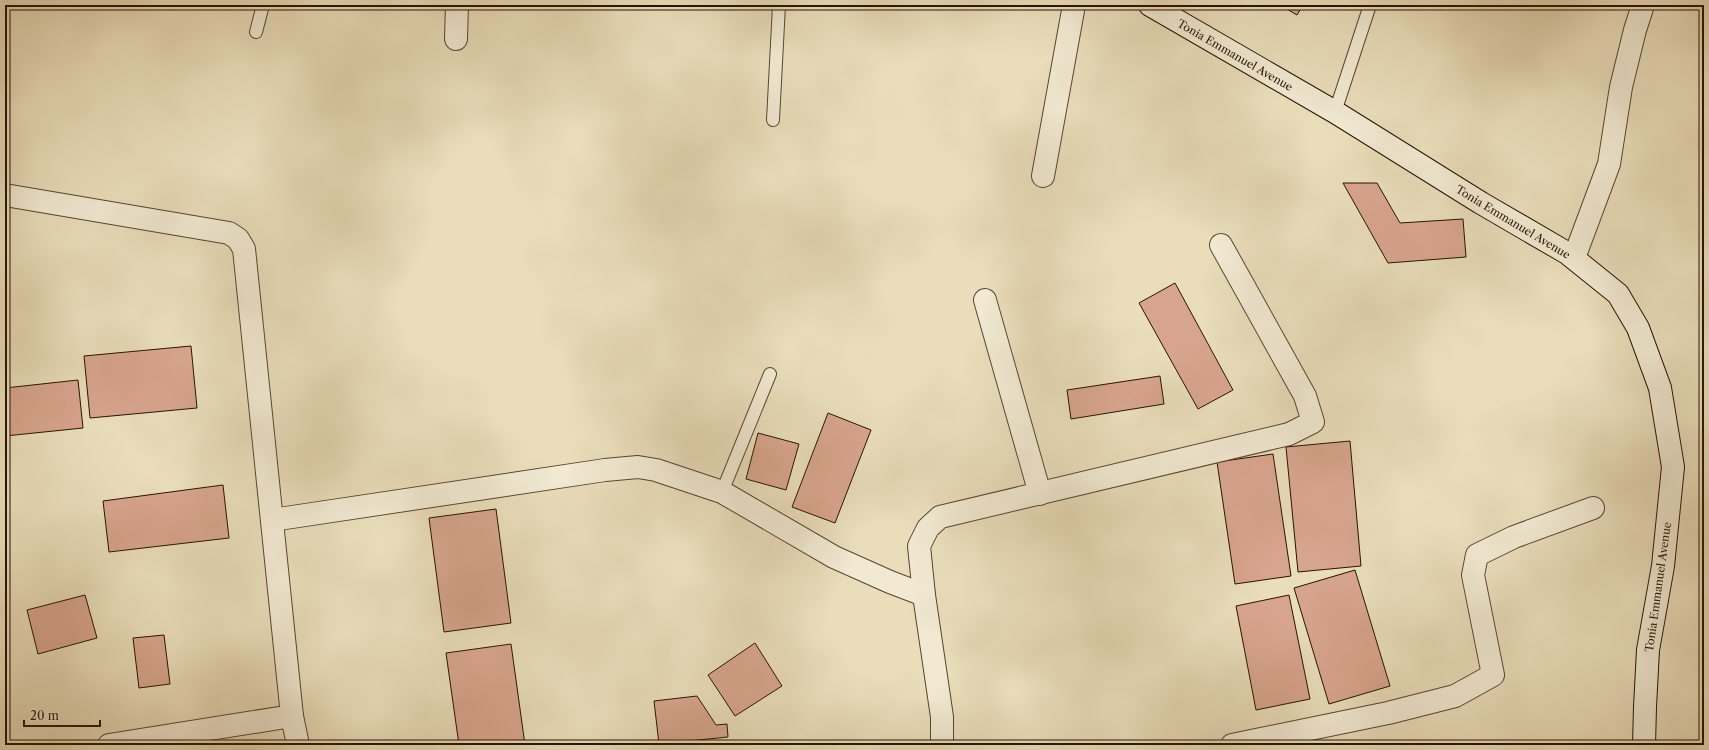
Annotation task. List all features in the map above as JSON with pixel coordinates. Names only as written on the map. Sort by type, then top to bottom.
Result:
[{"type":"street","points":[[456,39],[457,5]]},
{"type":"street","points":[[1043,176],[1074,5]]},
{"type":"street","name":"Tonia Emmanuel Avenue","points":[[1150,5],[1335,112],[1481,203],[1574,258],[1618,294],[1638,328],[1660,388],[1673,467],[1664,566],[1648,650],[1644,707],[1644,745]]},
{"type":"street","points":[[1574,258],[1609,164],[1621,87],[1635,30],[1643,5]]},
{"type":"street","points":[[5,195],[229,233],[238,239],[244,249],[292,716],[298,745]]},
{"type":"street","points":[[942,745],[942,717],[924,595],[919,546],[928,528],[940,517],[1289,434],[1313,422],[1305,396],[1221,245]]},
{"type":"street","points":[[985,300],[1040,494]]},
{"type":"street","points":[[272,520],[605,470],[631,468],[656,470],[722,492],[834,558],[924,595]]},
{"type":"street","points":[[1232,745],[1388,713],[1455,696],[1493,675],[1473,575],[1477,555],[1514,537],[1593,508]]},
{"type":"street","points":[[109,745],[292,716]]},
{"type":"lane","points":[[256,32],[263,5]]},
{"type":"lane","points":[[773,120],[779,5]]},
{"type":"lane","points":[[1335,112],[1370,5]]},
{"type":"lane","points":[[722,492],[770,374]]},
{"type":"building","points":[[119,5],[141,5],[120,8]]},
{"type":"building","points":[[1280,5],[1303,5],[1297,15]]},
{"type":"building","points":[[1343,183],[1377,183],[1400,223],[1463,219],[1466,257],[1388,263]]},
{"type":"building","points":[[1175,283],[1233,390],[1198,409],[1139,303]]},
{"type":"building","points":[[191,346],[197,408],[90,418],[84,356]]},
{"type":"building","points":[[1160,376],[1164,404],[1071,419],[1067,390]]},
{"type":"building","points":[[78,380],[83,428],[5,436],[5,388]]},
{"type":"building","points":[[828,413],[871,430],[835,523],[792,507]]},
{"type":"building","points":[[758,433],[799,444],[786,490],[746,479]]},
{"type":"building","points":[[1350,441],[1361,566],[1298,572],[1286,447]]},
{"type":"building","points":[[1273,454],[1291,576],[1235,584],[1217,462]]},
{"type":"building","points":[[223,485],[229,538],[109,552],[103,501]]},
{"type":"building","points":[[496,509],[511,623],[444,632],[429,518]]},
{"type":"building","points":[[1355,570],[1390,686],[1329,704],[1294,588]]},
{"type":"building","points":[[85,595],[97,638],[38,654],[27,610]]},
{"type":"building","points":[[1289,595],[1310,699],[1256,710],[1236,606]]},
{"type":"building","points":[[164,635],[170,684],[139,688],[133,638]]},
{"type":"building","points":[[755,643],[782,686],[735,716],[708,675]]},
{"type":"building","points":[[511,644],[525,745],[459,745],[446,653]]},
{"type":"building","points":[[697,696],[716,725],[727,724],[728,737],[659,744],[654,701]]}]
